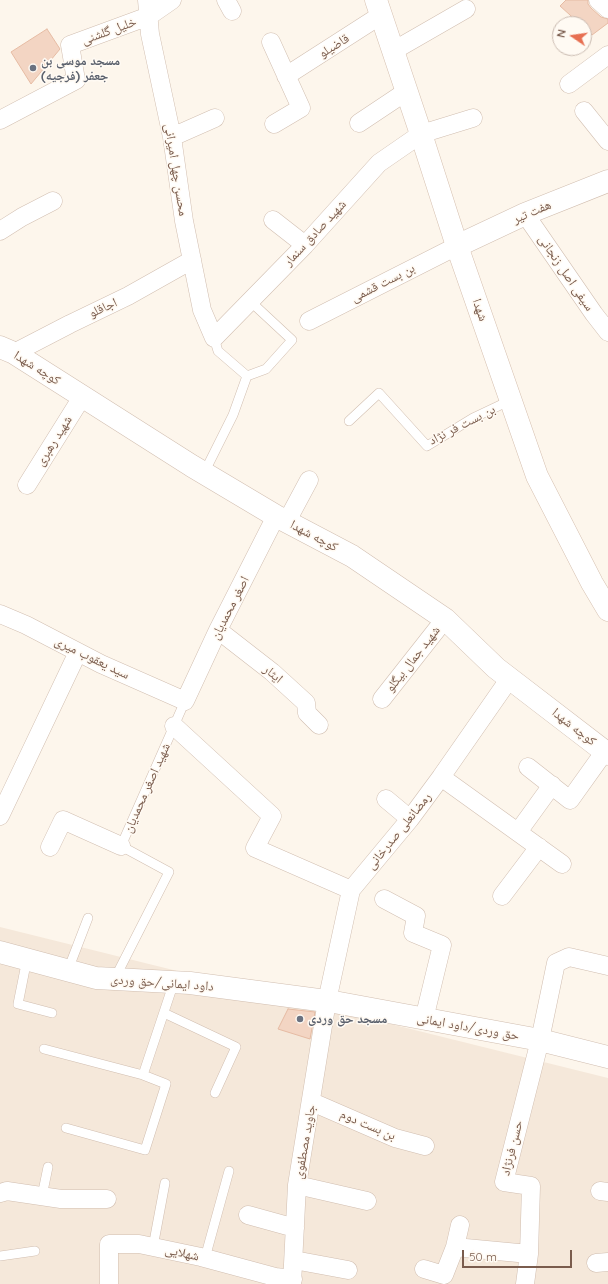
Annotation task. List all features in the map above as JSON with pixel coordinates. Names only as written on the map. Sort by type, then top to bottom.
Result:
[{"type":"street","points":[[148,8],[172,0]]},
{"type":"street","points":[[598,0],[608,9]]},
{"type":"street","name":"خلیل گلشنی","points":[[0,120],[76,80],[70,45],[148,8]]},
{"type":"street","name":"محسن چهل امیرانی","points":[[148,8],[150,34],[172,137],[184,221],[202,310],[214,338]]},
{"type":"street","name":"شهدا","points":[[379,8],[457,246],[537,476],[592,583],[608,610]]},
{"type":"street","name":"قاضیلو","points":[[286,76],[379,8]]},
{"type":"street","points":[[393,51],[466,9]]},
{"type":"street","points":[[271,42],[301,108],[274,124]]},
{"type":"street","points":[[569,84],[608,55]]},
{"type":"street","points":[[359,123],[407,91]]},
{"type":"street","points":[[584,111],[608,141]]},
{"type":"street","points":[[172,137],[215,118]]},
{"type":"street","name":"شهید صادق سنمار","points":[[214,338],[305,245],[379,163],[421,134],[473,118]]},
{"type":"street","name":"هفت تیر","points":[[457,246],[525,214],[608,181]]},
{"type":"street","points":[[0,231],[22,217],[53,202]]},
{"type":"street","name":"سیفی اصل زنجانی","points":[[525,214],[608,332]]},
{"type":"street","points":[[273,220],[305,245]]},
{"type":"street","name":"بن بست قشمی","points":[[309,321],[457,246]]},
{"type":"street","name":"اجاقلو","points":[[7,350],[70,324],[128,296],[192,260]]},
{"type":"street","name":"کوچه شهدا","points":[[7,350],[204,473],[282,519],[352,556],[445,618],[496,668],[606,752]]},
{"type":"street","name":"شهید رهبری","points":[[27,485],[82,396]]},
{"type":"street","name":"اصغر محمدیان","points":[[185,701],[218,630],[282,519],[309,480]]},
{"type":"street","name":"سید یعقوب میری","points":[[0,614],[26,625],[101,664],[185,701]]},
{"type":"street","name":"شهید جمال بیگلو","points":[[382,699],[445,618]]},
{"type":"street","name":"ایثار","points":[[218,630],[272,672],[306,703],[307,713],[319,725]]},
{"type":"street","points":[[0,816],[78,652]]},
{"type":"street","name":"رمضانعلی صدرخانی","points":[[327,1001],[351,890],[410,819],[441,778],[510,678]]},
{"type":"street","points":[[174,726],[272,816],[255,848],[351,890]]},
{"type":"street","points":[[528,767],[570,800],[606,752]]},
{"type":"street","points":[[441,778],[562,864]]},
{"type":"street","points":[[518,832],[552,785]]},
{"type":"street","points":[[386,799],[410,819]]},
{"type":"street","points":[[50,847],[63,820],[121,846]]},
{"type":"street","points":[[502,896],[539,847]]},
{"type":"street","points":[[384,899],[416,916],[413,933],[442,945],[424,1019]]},
{"type":"street","name":"داود ایمانی/حق وردی","points":[[0,952],[96,978],[190,983],[327,1001]]},
{"type":"street","points":[[540,1040],[556,963],[569,957],[608,966]]},
{"type":"street","name":"حق وردی/داود ایمانی","points":[[327,1001],[540,1040],[608,1057]]},
{"type":"street","name":"جاوید مصطفوی","points":[[293,1282],[297,1185],[312,1102],[327,1001]]},
{"type":"street","name":"حسن فرنژاد","points":[[525,1284],[529,1254],[531,1186],[504,1182],[540,1040]]},
{"type":"street","name":"بن بست دوم","points":[[312,1102],[395,1138],[426,1146]]},
{"type":"street","points":[[297,1185],[367,1201]]},
{"type":"street","points":[[0,1193],[7,1191],[61,1199],[107,1199]]},
{"type":"street","points":[[248,1215],[295,1228]]},
{"type":"street","points":[[424,1269],[444,1275],[455,1247],[460,1225]]},
{"type":"street","name":"شهلایی","points":[[109,1284],[109,1244],[139,1244],[205,1258],[293,1282]]},
{"type":"street","points":[[455,1247],[529,1254]]},
{"type":"street","points":[[294,1260],[348,1270]]},
{"type":"lane","points":[[204,473],[233,415],[247,376],[266,368],[292,340],[250,301]]},
{"type":"lane","points":[[214,338],[218,351],[247,376]]},
{"type":"lane","name":"بن بست فر نژاد","points":[[349,421],[379,393],[426,446],[473,418],[511,400]]},
{"type":"lane","name":"شهید اصغر محمدیان","points":[[114,979],[169,872],[121,846],[185,701]]},
{"type":"lane","points":[[68,970],[88,918]]},
{"type":"lane","points":[[27,959],[18,1004],[52,1013]]},
{"type":"lane","points":[[143,1075],[174,982]]},
{"type":"lane","points":[[164,1013],[236,1047],[215,1093]]},
{"type":"lane","points":[[44,1049],[143,1075],[166,1084],[145,1150],[66,1128]]},
{"type":"lane","points":[[42,1196],[48,1167]]},
{"type":"lane","points":[[205,1258],[229,1171]]},
{"type":"lane","points":[[153,1247],[165,1183]]},
{"type":"lane","points":[[0,1256],[35,1251]]},
{"type":"shaded area","points":[[0,927],[608,1078],[608,1284],[0,1284]]},
{"type":"building","points":[[566,0],[588,0],[588,4],[591,8],[601,17],[608,19],[608,23],[592,35],[592,16],[571,16],[560,6]]},
{"type":"building","name":"مسجد موسی بن جعفر (فرجیه)","points":[[47,29],[60,49],[31,84],[11,52]]},
{"type":"building","name":"مسجد حق وردی","points":[[288,1009],[315,1012],[310,1039],[278,1029]]},
{"type":"place","name":"مسجد موسی بن جعفر (فرجیه)","points":[[33,68]]},
{"type":"place","name":"مسجد حق وردی","points":[[300,1019]]}]
